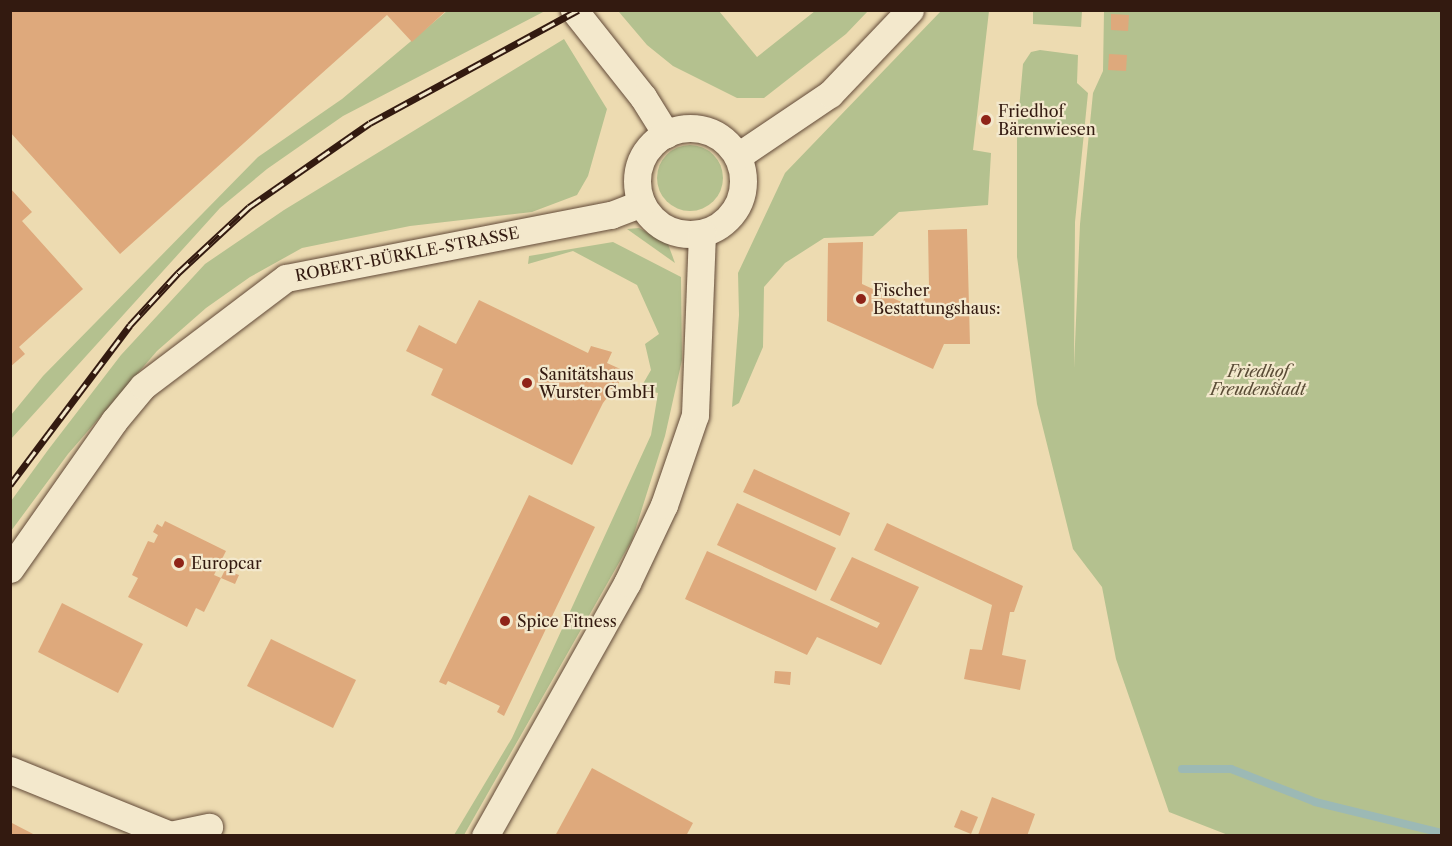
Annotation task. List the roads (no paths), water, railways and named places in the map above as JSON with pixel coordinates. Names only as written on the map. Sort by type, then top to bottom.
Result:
[{"type":"street","points":[[574,10],[643,97],[666,134]]},
{"type":"street","points":[[738,156],[830,94],[910,10]]},
{"type":"street","points":[[693,127],[711,131],[738,156],[743,191],[736,208],[725,222],[702,233],[675,232],[660,225],[642,203],[637,182],[639,165],[647,149],[666,134],[693,127]]},
{"type":"street","name":"ROBERT-BÜRKLE-STRASSE","points":[[10,569],[114,421],[143,387],[286,278],[611,215],[642,203]]},
{"type":"street","points":[[485,836],[627,583],[664,505],[695,415],[702,233]]},
{"type":"street","points":[[10,770],[170,835],[209,827]]},
{"type":"waterway","points":[[1182,769],[1231,769],[1315,802],[1442,833]]},
{"type":"railway","points":[[10,485],[130,325],[178,273],[249,207],[370,123],[578,10]]},
{"type":"place","name":"Friedhof Bärenwiesen","points":[[986,120]]},
{"type":"place","name":"Fischer Bestattungshaus:","points":[[861,299]]},
{"type":"place","name":"Sanitätshaus Wurster GmbH","points":[[527,383]]},
{"type":"place","name":"Europcar","points":[[179,563]]},
{"type":"place","name":"Spice Fitness","points":[[505,621]]},
{"type":"park label","name":"Friedhof Freudenstadt","points":[[1258,380]]}]
